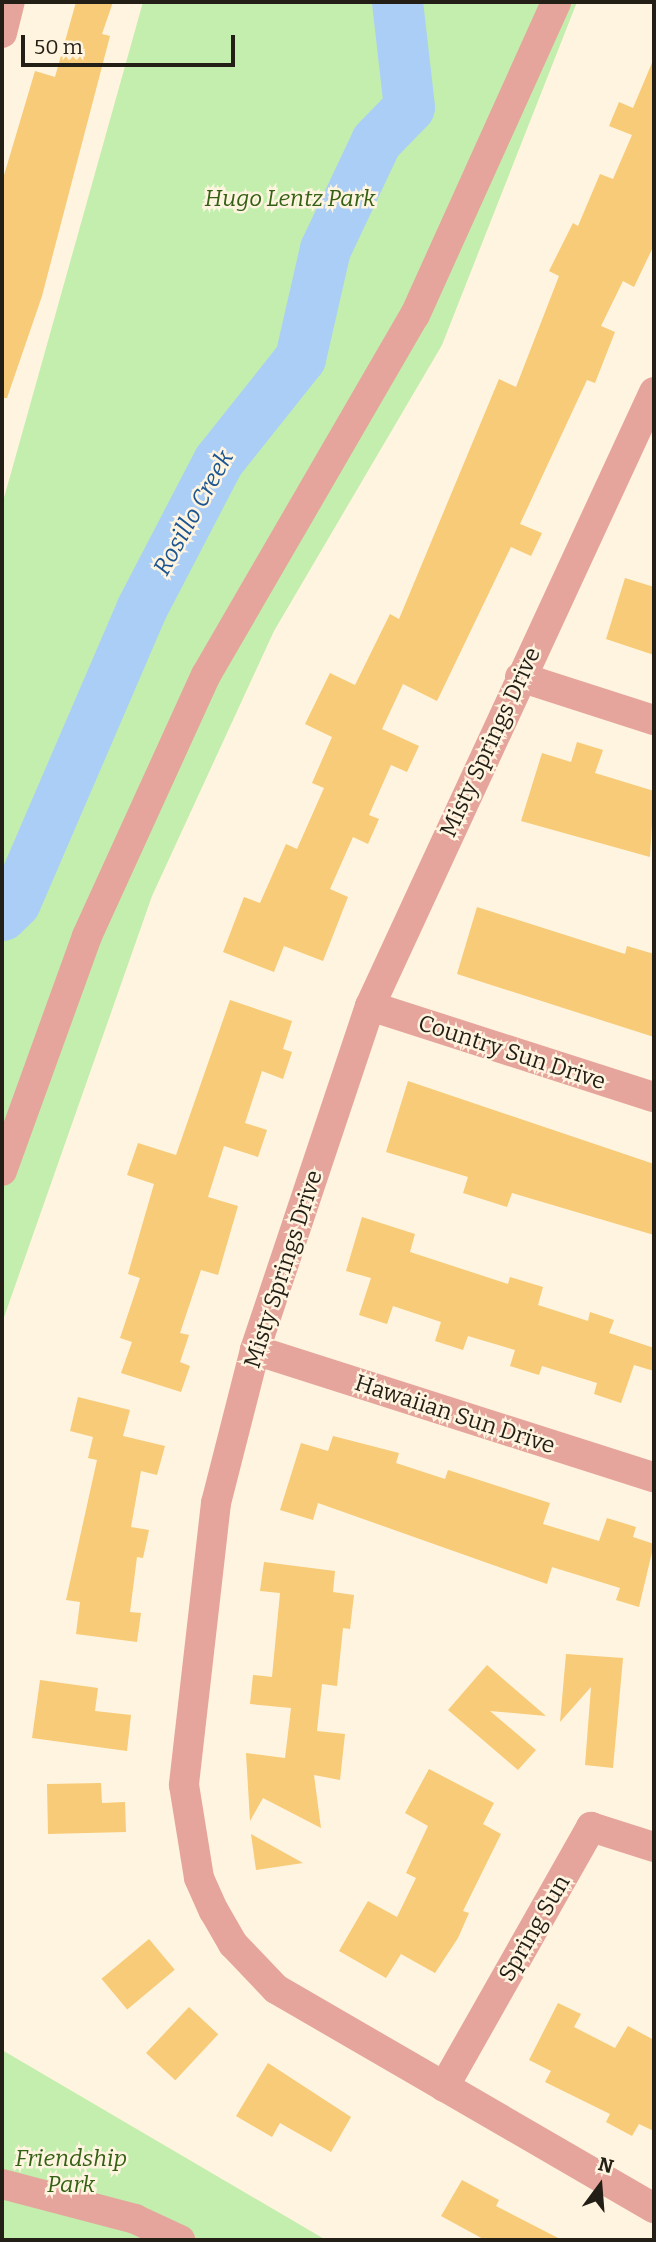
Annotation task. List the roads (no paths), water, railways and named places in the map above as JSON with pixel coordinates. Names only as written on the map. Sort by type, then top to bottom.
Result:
[{"type":"street","points":[[2,33],[10,2]]},
{"type":"street","points":[[2,1171],[87,936],[206,675],[415,315],[556,2]]},
{"type":"street","name":"Misty Springs Drive","points":[[654,392],[370,1006],[255,1350],[216,1503],[193,1667],[184,1785],[199,1878],[233,1944],[276,1989],[654,2208]]},
{"type":"street","points":[[520,677],[654,720]]},
{"type":"street","name":"Country Sun Drive","points":[[370,1006],[654,1097]]},
{"type":"street","name":"Hawaiian Sun Drive","points":[[255,1350],[654,1477]]},
{"type":"street","name":"Spring Sun","points":[[444,2087],[591,1827],[654,1847]]},
{"type":"street","points":[[2,2183],[135,2220],[180,2240]]},
{"type":"waterway","name":"Rosillo Creek","points":[[2,915],[15,902],[141,609],[218,461],[300,358],[325,249],[376,141],[409,107],[397,2]]},
{"type":"park label","name":"Hugo Lentz Park","points":[[290,198]]},
{"type":"park label","name":"Friendship Park","points":[[71,2171]]}]
